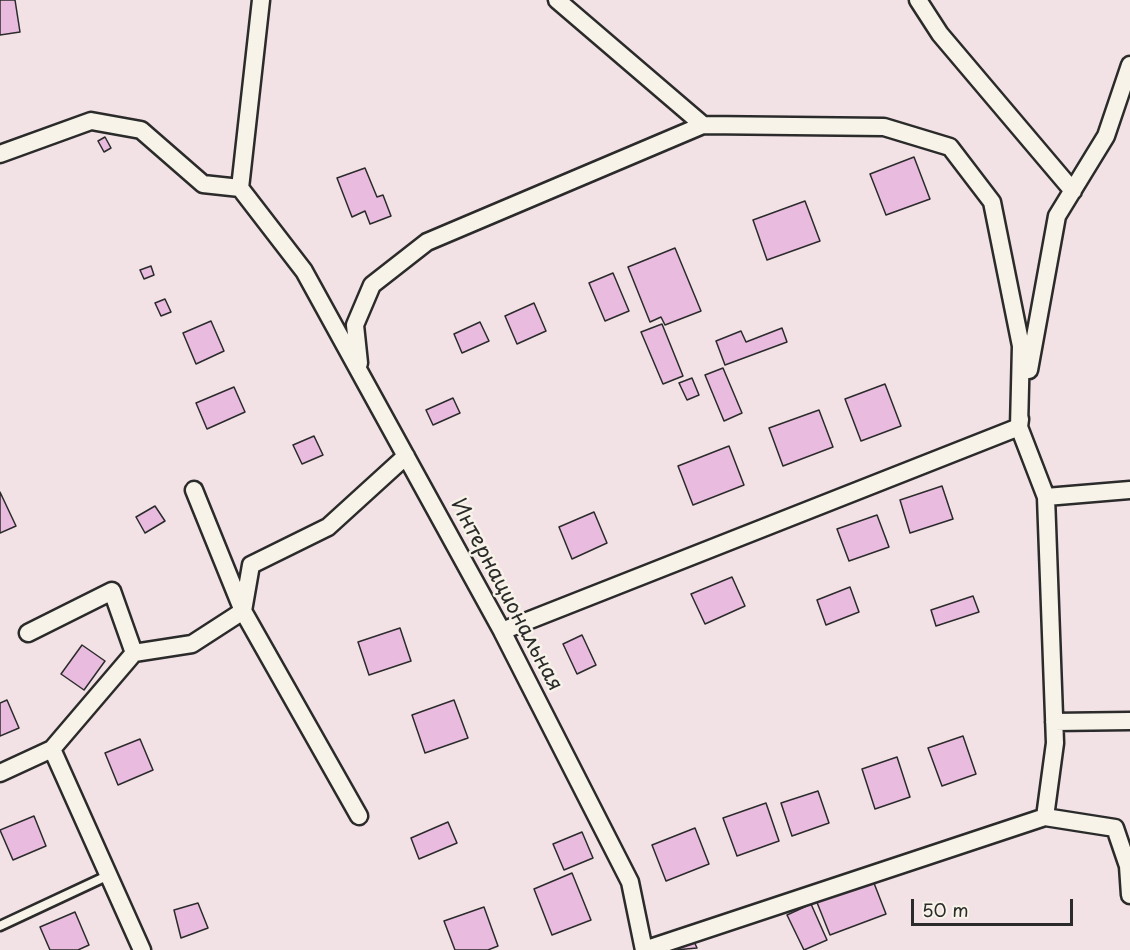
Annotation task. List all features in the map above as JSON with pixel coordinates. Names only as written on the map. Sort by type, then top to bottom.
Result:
[{"type":"street","points":[[0,154],[91,121],[141,130],[203,184],[240,188],[261,0]]},
{"type":"street","points":[[557,0],[703,125]]},
{"type":"street","points":[[918,0],[940,34],[1072,191]]},
{"type":"street","points":[[1019,427],[1057,216],[1106,136],[1130,65]]},
{"type":"street","points":[[361,374],[355,325],[372,285],[427,242],[703,125],[884,127],[950,147],[992,202],[1021,346],[1019,427],[1046,497],[1055,743],[1045,817]]},
{"type":"street","name":"Интернациональная","points":[[240,188],[304,271],[502,631],[630,882],[644,950]]},
{"type":"street","points":[[502,631],[1019,427]]},
{"type":"street","points":[[0,773],[52,748],[134,653],[192,644],[243,611],[251,565],[328,527],[406,456]]},
{"type":"street","points":[[195,490],[243,611],[359,816]]},
{"type":"street","points":[[1046,497],[1130,490]]},
{"type":"street","points":[[27,633],[112,591],[134,653]]},
{"type":"street","points":[[1054,722],[1130,721]]},
{"type":"street","points":[[52,748],[142,950]]},
{"type":"street","points":[[644,950],[1045,817],[1115,828],[1128,867],[1130,895]]},
{"type":"lane","points":[[0,926],[109,874]]},
{"type":"building","points":[[0,0],[15,0],[20,32],[0,35]]},
{"type":"building","points":[[105,137],[111,148],[104,152],[98,141]]},
{"type":"building","points":[[914,157],[930,199],[886,215],[870,174]]},
{"type":"building","points":[[365,168],[377,197],[383,195],[391,216],[370,224],[365,211],[352,217],[337,178]]},
{"type":"building","points":[[805,201],[820,241],[767,260],[753,220]]},
{"type":"building","points":[[675,248],[701,311],[665,325],[661,317],[650,322],[628,267]]},
{"type":"building","points":[[151,266],[154,275],[144,279],[140,270]]},
{"type":"building","points":[[613,273],[629,311],[605,321],[589,283]]},
{"type":"building","points":[[165,299],[171,312],[161,316],[155,303]]},
{"type":"building","points":[[534,303],[546,331],[517,344],[505,316]]},
{"type":"building","points":[[211,321],[224,351],[196,364],[183,333]]},
{"type":"building","points":[[480,322],[489,341],[462,353],[454,334]]},
{"type":"building","points":[[662,324],[683,376],[663,384],[641,332]]},
{"type":"building","points":[[782,328],[787,342],[725,365],[716,341],[741,331],[746,342]]},
{"type":"building","points":[[723,368],[742,413],[724,421],[705,375]]},
{"type":"building","points":[[692,378],[699,395],[687,400],[679,383]]},
{"type":"building","points":[[885,384],[901,426],[861,441],[845,399]]},
{"type":"building","points":[[234,387],[245,412],[207,429],[196,403]]},
{"type":"building","points":[[453,398],[460,413],[433,425],[426,410]]},
{"type":"building","points":[[819,410],[833,447],[783,466],[769,428]]},
{"type":"building","points":[[314,436],[323,455],[302,464],[293,445]]},
{"type":"building","points":[[729,446],[744,485],[693,505],[678,466]]},
{"type":"building","points":[[942,486],[953,519],[910,533],[900,500]]},
{"type":"building","points":[[0,492],[16,526],[0,533]]},
{"type":"building","points":[[155,506],[165,521],[145,533],[136,517]]},
{"type":"building","points":[[594,512],[607,543],[572,559],[559,527]]},
{"type":"building","points":[[877,515],[889,547],[849,561],[837,529]]},
{"type":"building","points":[[732,577],[745,606],[705,624],[691,594]]},
{"type":"building","points":[[850,587],[859,612],[826,625],[817,600]]},
{"type":"building","points":[[973,596],[979,612],[936,626],[931,610]]},
{"type":"building","points":[[400,628],[411,661],[369,675],[358,642]]},
{"type":"building","points":[[582,635],[596,665],[577,674],[563,644]]},
{"type":"building","points":[[82,645],[105,661],[84,690],[61,674]]},
{"type":"building","points":[[7,700],[19,728],[0,736],[0,703]]},
{"type":"building","points":[[454,700],[468,738],[425,753],[412,715]]},
{"type":"building","points":[[963,736],[976,774],[942,786],[928,748]]},
{"type":"building","points":[[140,739],[153,770],[118,785],[105,753]]},
{"type":"building","points":[[897,757],[910,797],[875,809],[862,769]]},
{"type":"building","points":[[818,791],[829,823],[792,836],[781,803]]},
{"type":"building","points":[[766,803],[779,841],[737,856],[723,818]]},
{"type":"building","points":[[34,816],[46,846],[13,860],[0,830]]},
{"type":"building","points":[[448,822],[457,843],[419,859],[411,838]]},
{"type":"building","points":[[695,828],[709,864],[666,881],[652,845]]},
{"type":"building","points":[[582,832],[593,858],[564,870],[553,844]]},
{"type":"building","points":[[572,873],[591,920],[552,935],[534,889]]},
{"type":"building","points":[[872,878],[886,914],[830,935],[816,900]]},
{"type":"building","points":[[198,903],[208,928],[181,938],[174,910]]},
{"type":"building","points":[[811,904],[827,940],[804,950],[787,915]]},
{"type":"building","points":[[484,907],[498,946],[488,950],[455,950],[444,921]]},
{"type":"building","points":[[75,912],[89,945],[78,950],[50,950],[40,927]]},
{"type":"building","points":[[692,937],[697,948],[675,950],[674,946]]}]
